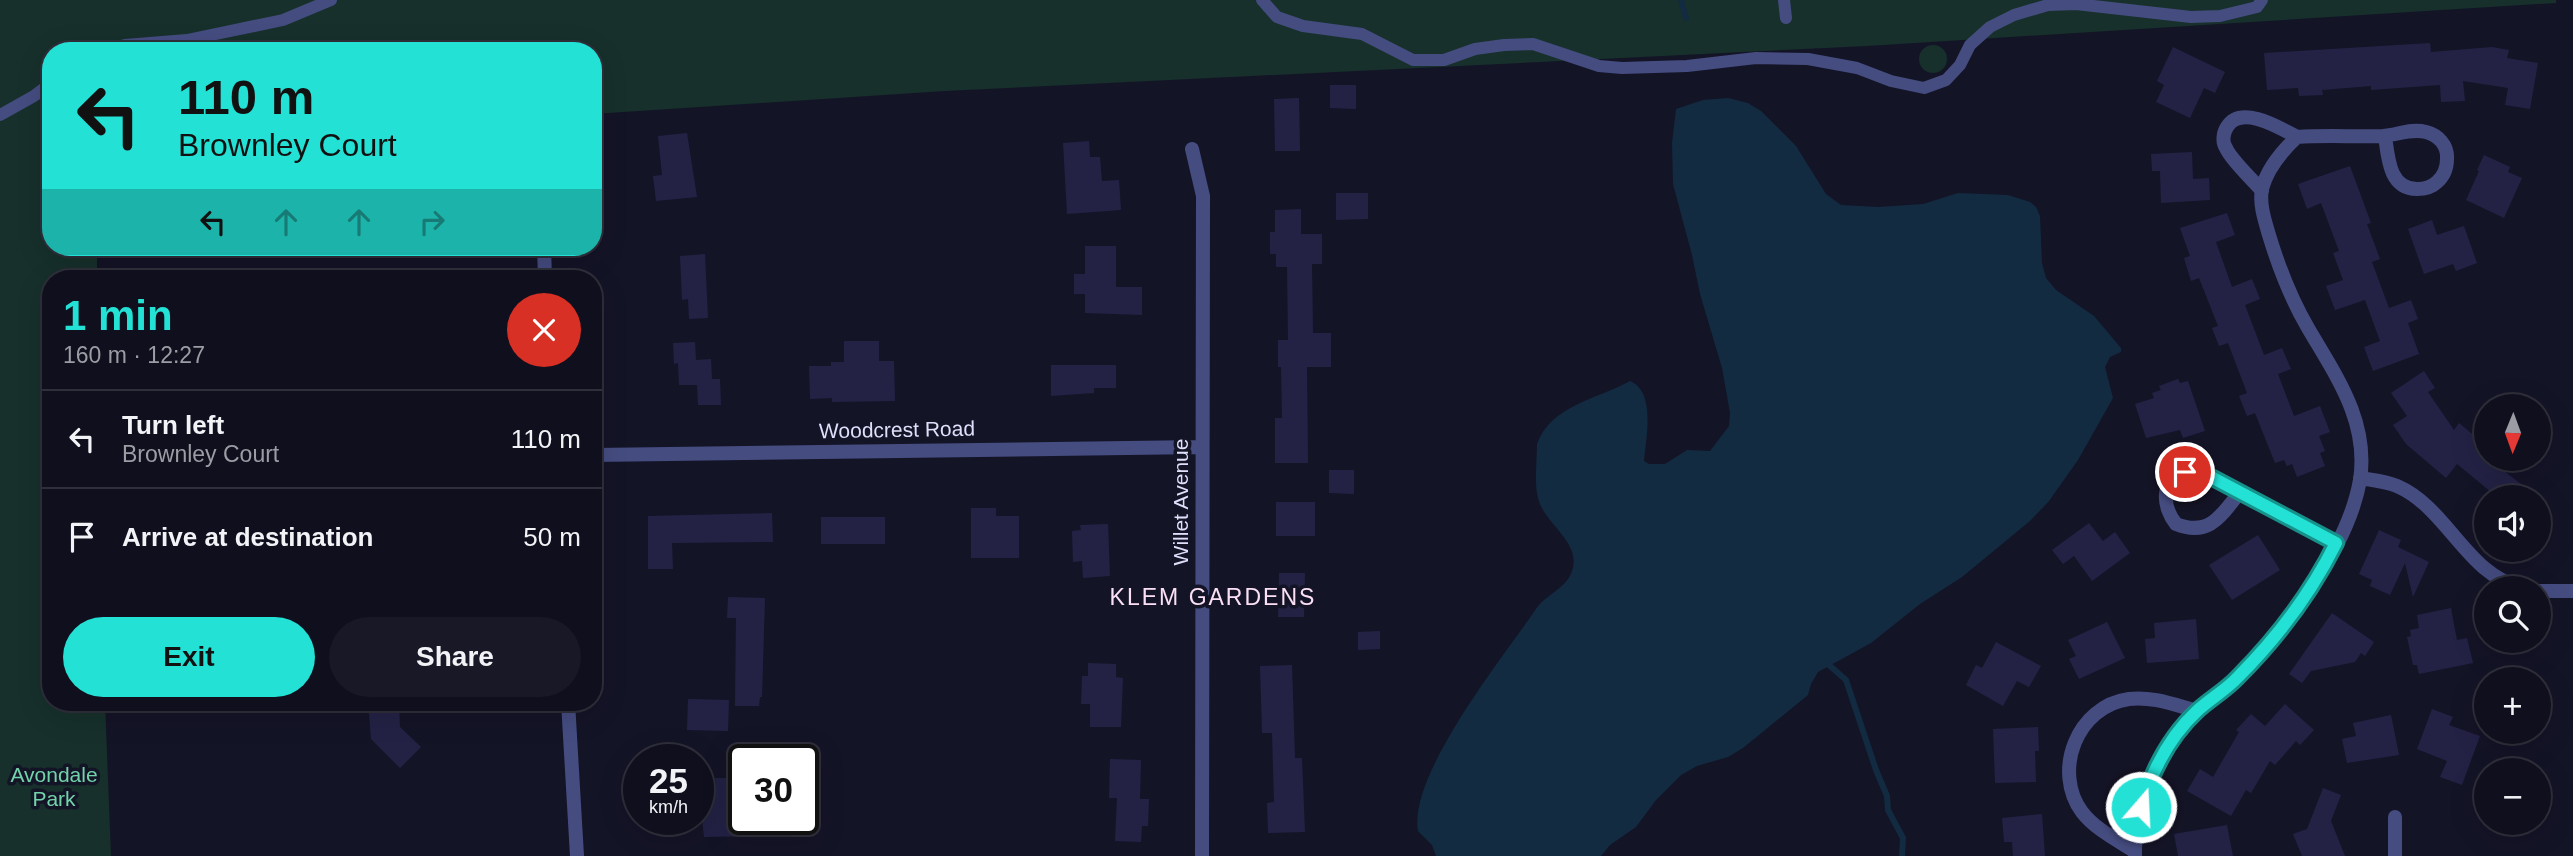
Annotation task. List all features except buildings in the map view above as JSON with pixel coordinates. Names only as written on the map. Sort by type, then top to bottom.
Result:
[{"type":"street","points":[[2262,191],[2225,148],[2225,128],[2233,119],[2245,117],[2272,125],[2297,137],[2385,136],[2415,130],[2428,132],[2444,143],[2448,153],[2442,177],[2433,186],[2423,189],[2405,187],[2398,181],[2388,161],[2385,136]]},
{"type":"street","points":[[2134,854],[2137,822],[2158,763],[2175,735],[2198,711],[2236,679],[2293,615],[2336,543],[2354,504],[2360,478],[2361,452],[2353,410],[2340,380],[2291,296],[2266,223],[2262,191],[2276,160],[2297,137]]},
{"type":"street","name":"Willet Avenue","points":[[1192,149],[1203,196],[1202,856]]},
{"type":"street","name":"Woodcrest Road","points":[[602,455],[1201,447]]},
{"type":"street","points":[[2239,493],[2210,525],[2197,529],[2176,524],[2166,508],[2168,487],[2174,478],[2185,472],[2199,473],[2239,493],[2336,543]]},
{"type":"street","points":[[2360,478],[2397,486],[2418,498],[2441,518],[2495,576]]},
{"type":"street","points":[[2551,591],[2573,590]]},
{"type":"street","points":[[2134,854],[2098,827],[2084,814],[2074,799],[2069,784],[2072,746],[2083,725],[2096,712],[2109,704],[2126,699],[2143,698],[2198,711]]},
{"type":"street","points":[[569,711],[577,856]]},
{"type":"street","points":[[2395,817],[2395,856]]},
{"type":"lane","points":[[162,42],[187,40],[284,20],[331,0]]},
{"type":"lane","points":[[1262,0],[1277,17],[1303,26],[1362,34],[1413,60],[1444,60],[1475,49],[1533,44],[1599,66],[1622,68],[1688,66],[1756,58],[1808,59],[1857,68],[1891,81],[1924,88],[1946,80],[1960,65],[1970,45],[1990,27],[2014,15],[2048,5],[2076,4],[2191,17],[2220,16],[2257,7],[2262,0]]},
{"type":"lane","points":[[1784,0],[1786,18]]},
{"type":"lane","points":[[0,116],[42,90]]},
{"type":"green space","name":"Avondale Park","points":[[0,0],[2556,0],[2556,3],[1867,46],[945,91],[602,113],[602,42],[42,42],[42,256],[97,256],[97,270],[42,270],[42,711],[105,711],[111,856],[0,856]]},
{"type":"green space","points":[[1933,45],[1943,49],[1947,59],[1943,69],[1933,73],[1923,69],[1919,59],[1923,49]]},
{"type":"water","points":[[1728,98],[1748,103],[1761,111],[1796,146],[1826,194],[1841,205],[1878,207],[1923,204],[1958,193],[2008,195],[2030,202],[2040,216],[2042,263],[2046,278],[2056,290],[2094,316],[2121,348],[2121,352],[2110,357],[2105,367],[2113,398],[2078,460],[2049,501],[2030,521],[1962,577],[1920,604],[1871,643],[1818,672],[1808,695],[1743,748],[1728,757],[1697,766],[1681,775],[1656,800],[1636,827],[1610,845],[1601,856],[1436,856],[1432,845],[1418,831],[1419,807],[1442,749],[1536,609],[1566,582],[1572,571],[1572,551],[1547,516],[1538,498],[1537,444],[1544,431],[1564,412],[1630,381],[1638,387],[1646,405],[1648,416],[1644,461],[1649,464],[1665,464],[1687,450],[1710,451],[1729,426],[1730,413],[1722,368],[1700,294],[1673,184],[1672,143],[1676,109],[1703,100]]},
{"type":"waterway","points":[[1681,0],[1686,18]]},
{"type":"waterway","points":[[1829,665],[1846,680],[1887,796],[1888,810],[1903,838],[1902,856]]},
{"type":"district","name":"KLEM GARDENS","points":[[1213,597]]},
{"type":"route","points":[[2141,807],[2158,763],[2175,735],[2198,711],[2236,679],[2293,615],[2336,543],[2213,478],[2185,472]]}]
